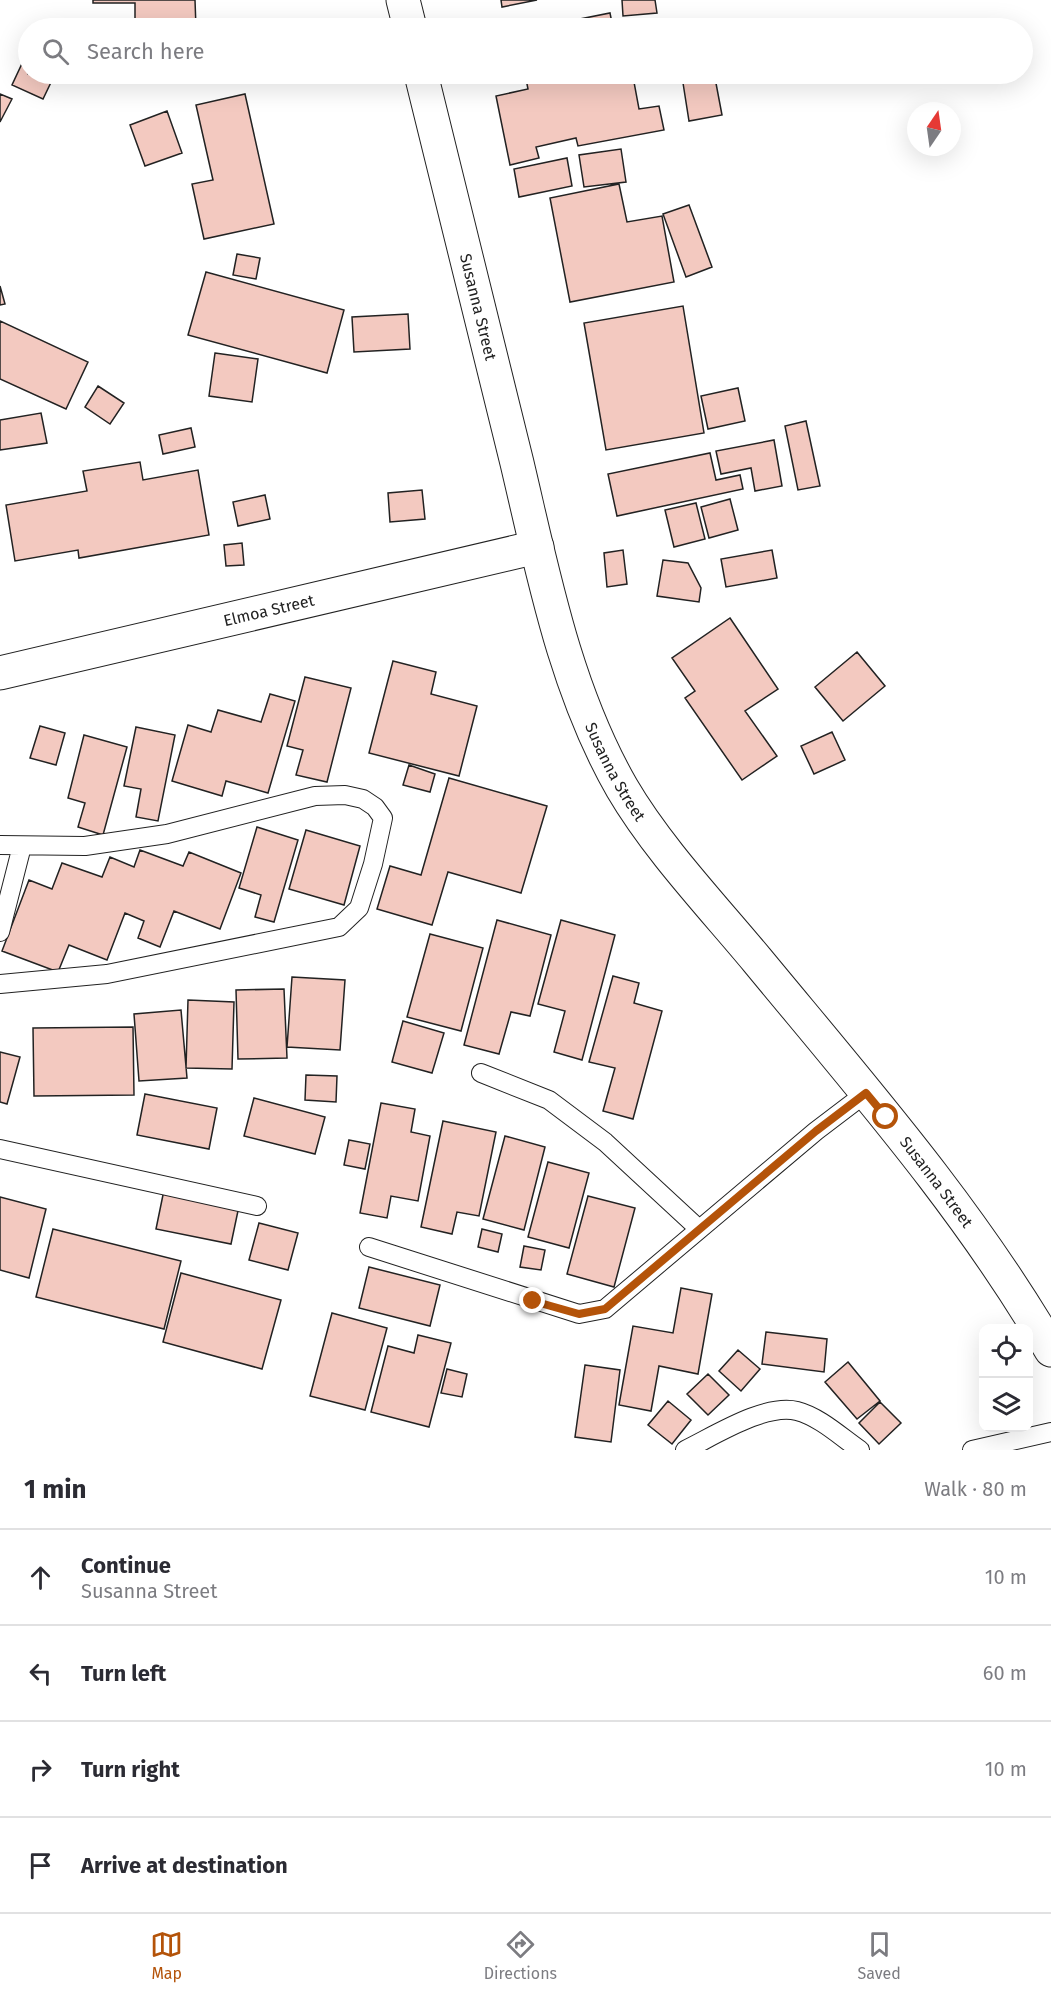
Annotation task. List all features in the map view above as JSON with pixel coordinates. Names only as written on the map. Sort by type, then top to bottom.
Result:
[{"type":"street","points":[[403,0],[408,18]]},
{"type":"street","name":"Susanna Street","points":[[423,84],[537,547],[572,677],[596,739],[624,792],[672,856],[866,1093],[978,1235],[1051,1350]]},
{"type":"street","name":"Elmoa Street","points":[[0,673],[537,547]]},
{"type":"lane","points":[[0,845],[85,846],[167,834],[315,796],[345,795],[363,799],[375,807],[383,818],[373,864],[359,908],[339,927],[107,974],[0,984]]},
{"type":"lane","points":[[0,932],[22,846]]},
{"type":"lane","points":[[481,1073],[549,1100],[604,1142],[699,1229]]},
{"type":"lane","points":[[369,1247],[579,1314],[605,1309],[816,1131],[866,1093]]},
{"type":"lane","points":[[0,1149],[257,1206]]},
{"type":"lane","points":[[685,1450],[767,1411],[796,1411],[825,1425],[860,1450]]},
{"type":"lane","points":[[972,1450],[1051,1432]]},
{"type":"building","points":[[93,0],[195,0],[196,18],[135,18],[135,3],[93,3]]},
{"type":"building","points":[[501,0],[537,0],[502,7]]},
{"type":"building","points":[[622,0],[655,0],[657,13],[623,16]]},
{"type":"building","points":[[610,13],[611,18],[585,18]]},
{"type":"building","points":[[18,72],[18,84],[50,84],[43,99],[12,85]]},
{"type":"building","points":[[527,84],[634,84],[639,109],[659,106],[664,130],[578,146],[576,138],[536,147],[539,158],[510,165],[496,96],[528,89]]},
{"type":"building","points":[[683,84],[716,84],[722,115],[689,121]]},
{"type":"building","points":[[0,94],[12,99],[0,122]]},
{"type":"building","points":[[245,94],[274,224],[204,239],[192,184],[213,180],[196,105]]},
{"type":"building","points":[[167,111],[182,153],[145,166],[130,125]]},
{"type":"building","points":[[621,149],[626,182],[584,187],[579,155]]},
{"type":"building","points":[[567,158],[572,186],[519,197],[514,169]]},
{"type":"building","points":[[619,184],[627,222],[662,216],[674,282],[570,302],[550,198]]},
{"type":"building","points":[[689,205],[712,267],[686,277],[663,214]]},
{"type":"building","points":[[237,254],[260,258],[256,279],[233,275]]},
{"type":"building","points":[[206,272],[344,310],[327,373],[188,335]]},
{"type":"building","points":[[0,286],[5,304],[0,305]]},
{"type":"building","points":[[683,306],[704,433],[606,450],[584,323]]},
{"type":"building","points":[[408,314],[410,349],[354,352],[352,317]]},
{"type":"building","points":[[0,321],[88,362],[66,409],[0,379]]},
{"type":"building","points":[[215,353],[258,359],[252,402],[209,396]]},
{"type":"building","points":[[98,386],[124,403],[110,424],[85,407]]},
{"type":"building","points":[[738,388],[745,421],[708,429],[701,396]]},
{"type":"building","points":[[41,413],[47,443],[0,450],[0,420]]},
{"type":"building","points":[[806,421],[820,486],[798,490],[785,426]]},
{"type":"building","points":[[191,428],[195,447],[163,454],[159,435]]},
{"type":"building","points":[[774,440],[782,486],[755,491],[751,468],[721,474],[716,451]]},
{"type":"building","points":[[710,453],[716,480],[740,475],[743,489],[617,516],[608,474]]},
{"type":"building","points":[[140,462],[143,480],[198,470],[209,535],[79,558],[78,550],[15,561],[6,505],[87,491],[83,471]]},
{"type":"building","points":[[422,490],[425,519],[390,522],[388,493]]},
{"type":"building","points":[[265,495],[270,519],[238,526],[233,502]]},
{"type":"building","points":[[730,499],[738,530],[709,538],[701,507]]},
{"type":"building","points":[[696,503],[705,539],[674,547],[665,510]]},
{"type":"building","points":[[242,543],[244,565],[226,566],[224,545]]},
{"type":"building","points":[[623,550],[627,584],[607,587],[604,553]]},
{"type":"building","points":[[772,550],[777,578],[726,587],[721,559]]},
{"type":"building","points":[[663,560],[688,563],[701,588],[699,602],[657,596]]},
{"type":"building","points":[[730,618],[778,689],[745,711],[777,756],[742,780],[685,698],[695,691],[672,658]]},
{"type":"building","points":[[857,652],[885,686],[843,721],[815,687]]},
{"type":"building","points":[[393,661],[436,672],[431,694],[477,706],[459,776],[369,753]]},
{"type":"building","points":[[305,677],[351,688],[327,782],[296,775],[303,750],[287,746]]},
{"type":"building","points":[[270,694],[295,701],[268,793],[226,781],[222,796],[172,781],[188,725],[211,732],[218,710],[261,722]]},
{"type":"building","points":[[40,726],[65,733],[56,765],[30,758]]},
{"type":"building","points":[[136,727],[175,735],[158,821],[136,817],[141,789],[124,786]]},
{"type":"building","points":[[832,732],[845,760],[814,774],[801,746]]},
{"type":"building","points":[[84,735],[127,747],[103,835],[78,827],[85,803],[68,798]]},
{"type":"building","points":[[409,765],[435,774],[430,792],[403,785]]},
{"type":"building","points":[[449,778],[547,806],[521,893],[448,872],[432,925],[377,909],[390,866],[421,875]]},
{"type":"building","points":[[257,827],[298,840],[274,922],[255,917],[261,895],[239,888]]},
{"type":"building","points":[[306,830],[360,846],[344,905],[289,889]]},
{"type":"building","points":[[140,850],[183,866],[189,852],[241,873],[220,929],[174,911],[160,947],[138,938],[144,921],[125,913],[107,960],[69,945],[58,972],[2,951],[29,880],[52,889],[62,863],[102,877],[110,857],[134,867]]},
{"type":"building","points":[[497,920],[551,935],[530,1016],[511,1012],[499,1054],[464,1045]]},
{"type":"building","points":[[561,920],[615,935],[582,1060],[554,1052],[565,1011],[538,1004]]},
{"type":"building","points":[[430,934],[483,948],[461,1031],[407,1017]]},
{"type":"building","points":[[613,976],[639,983],[634,1003],[662,1011],[633,1119],[603,1111],[615,1068],[589,1062]]},
{"type":"building","points":[[292,977],[345,980],[340,1050],[287,1047]]},
{"type":"building","points":[[284,989],[287,1058],[238,1059],[236,990]]},
{"type":"building","points":[[188,1000],[234,1002],[232,1069],[186,1068]]},
{"type":"building","points":[[181,1010],[187,1078],[139,1081],[134,1014]]},
{"type":"building","points":[[403,1021],[444,1033],[432,1073],[392,1062]]},
{"type":"building","points":[[133,1027],[134,1095],[34,1096],[33,1028]]},
{"type":"building","points":[[0,1052],[20,1057],[7,1104],[0,1102]]},
{"type":"building","points":[[306,1075],[337,1076],[336,1102],[305,1100]]},
{"type":"building","points":[[145,1094],[217,1108],[209,1149],[137,1135]]},
{"type":"building","points":[[254,1098],[325,1117],[315,1154],[244,1136]]},
{"type":"building","points":[[381,1103],[415,1109],[411,1132],[430,1136],[418,1201],[391,1196],[387,1218],[360,1213]]},
{"type":"building","points":[[443,1121],[496,1132],[479,1216],[457,1212],[452,1234],[421,1227]]},
{"type":"building","points":[[505,1136],[545,1147],[524,1230],[483,1219]]},
{"type":"building","points":[[349,1140],[370,1144],[365,1169],[344,1165]]},
{"type":"building","points":[[548,1162],[589,1173],[569,1248],[528,1237]]},
{"type":"building","points":[[164,1190],[239,1206],[231,1244],[156,1229]]},
{"type":"building","points":[[588,1196],[635,1208],[614,1287],[567,1274]]},
{"type":"building","points":[[0,1197],[46,1209],[29,1278],[0,1270]]},
{"type":"building","points":[[259,1223],[298,1233],[288,1270],[249,1260]]},
{"type":"building","points":[[53,1229],[181,1261],[164,1329],[36,1297]]},
{"type":"building","points":[[482,1229],[502,1234],[498,1252],[478,1247]]},
{"type":"building","points":[[524,1246],[545,1250],[541,1270],[520,1267]]},
{"type":"building","points":[[369,1267],[440,1285],[430,1326],[359,1308]]},
{"type":"building","points":[[181,1273],[281,1300],[262,1369],[163,1342]]},
{"type":"building","points":[[681,1288],[712,1294],[698,1374],[659,1366],[651,1411],[619,1405],[633,1326],[673,1333]]},
{"type":"building","points":[[332,1313],[387,1328],[365,1410],[310,1396]]},
{"type":"building","points":[[766,1332],[827,1339],[824,1372],[762,1364]]},
{"type":"building","points":[[418,1335],[451,1343],[429,1427],[371,1412],[388,1346],[414,1353]]},
{"type":"building","points":[[738,1350],[760,1369],[741,1391],[719,1371]]},
{"type":"building","points":[[848,1362],[880,1401],[857,1419],[825,1382]]},
{"type":"building","points":[[585,1365],[620,1370],[611,1442],[575,1437]]},
{"type":"building","points":[[447,1369],[467,1374],[462,1397],[441,1393]]},
{"type":"building","points":[[708,1374],[729,1395],[708,1415],[687,1394]]},
{"type":"building","points":[[668,1401],[691,1420],[672,1444],[648,1425]]},
{"type":"building","points":[[880,1402],[901,1423],[879,1444],[859,1423]]},
{"type":"route","points":[[533,1301],[579,1314],[605,1309],[765,1173],[866,1093],[886,1117]]}]
